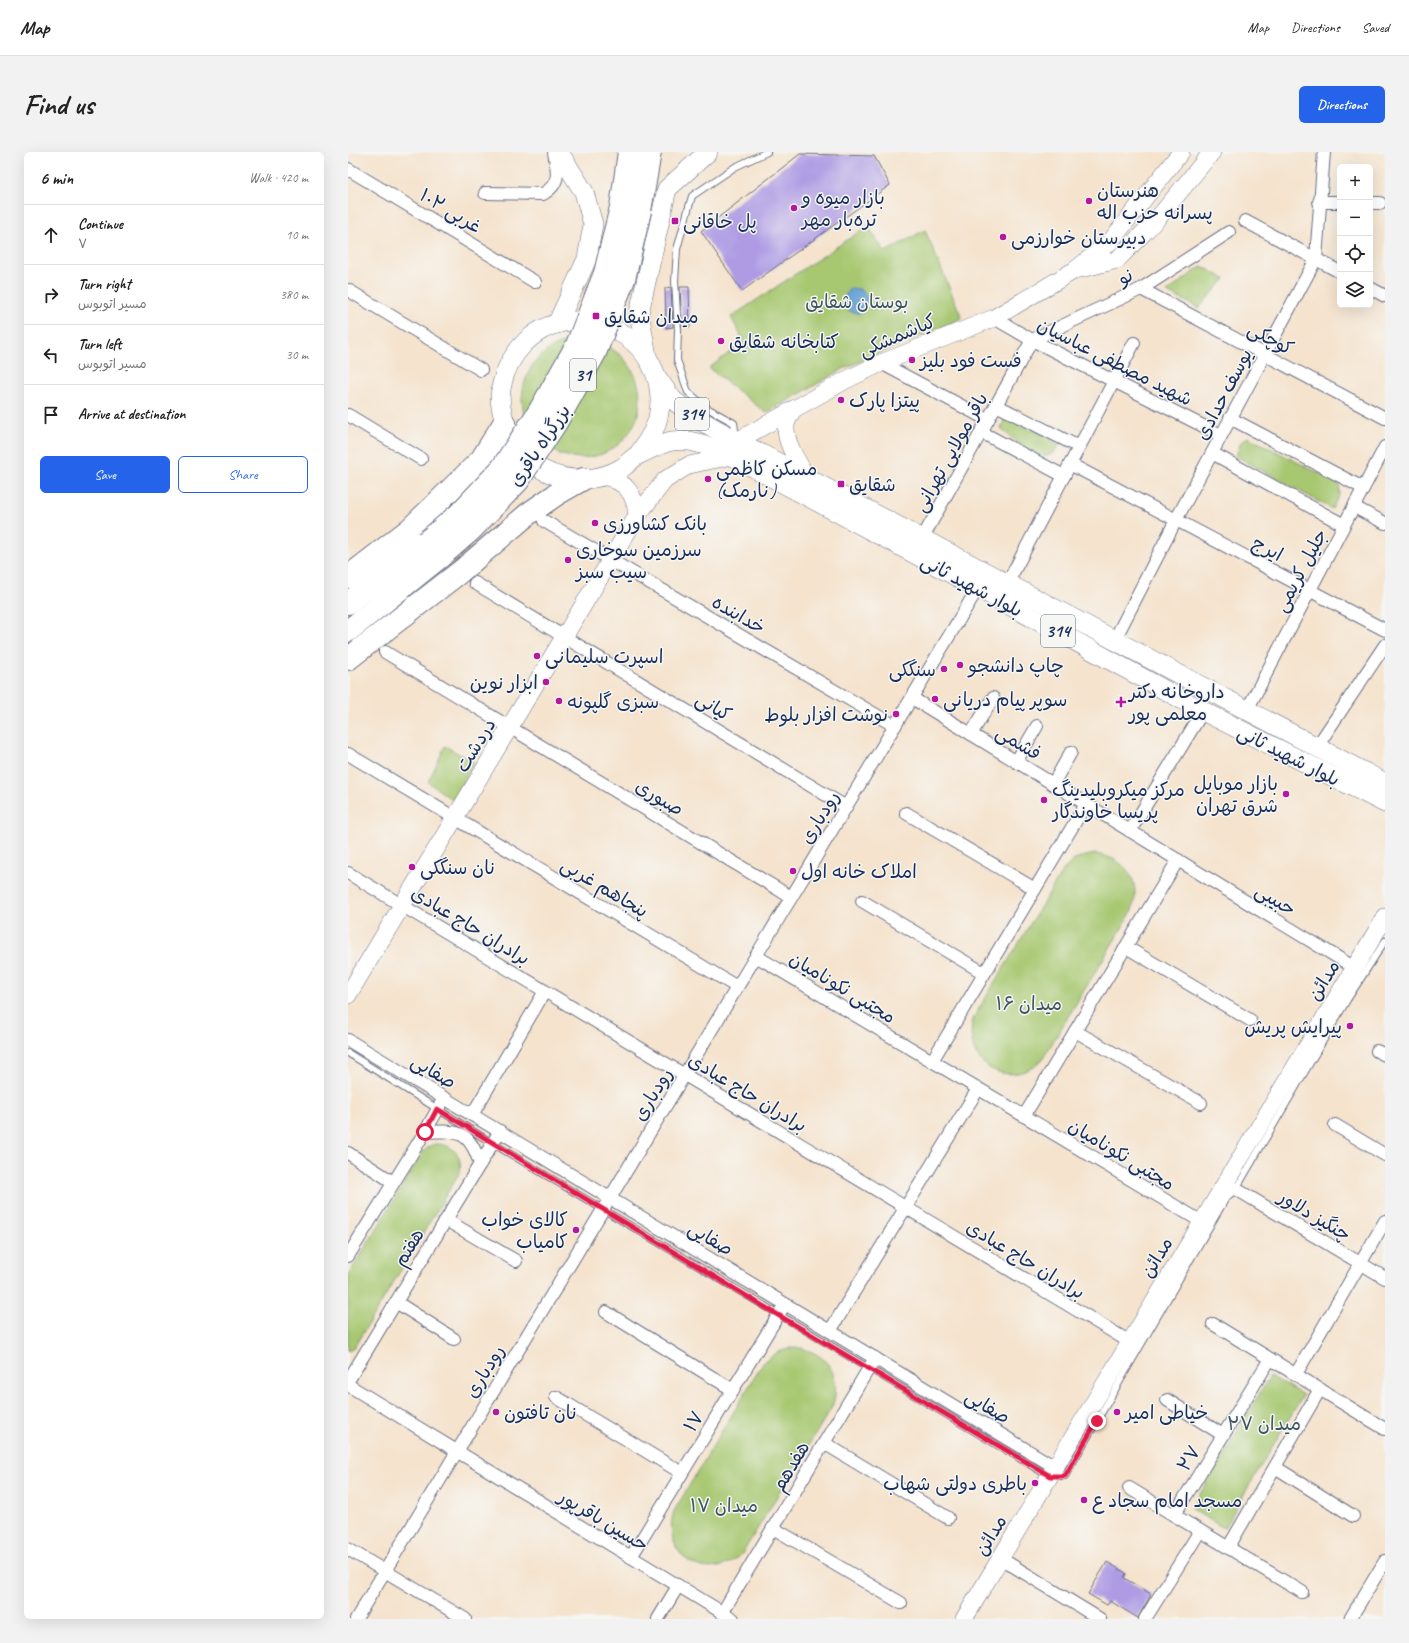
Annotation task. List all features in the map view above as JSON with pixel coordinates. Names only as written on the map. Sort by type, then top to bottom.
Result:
[{"type":"highway","name":"بزرگراه باقری","points":[[348,631],[433,550],[458,515],[502,468],[540,410],[577,345],[605,273],[621,207],[629,152]]},
{"type":"highway","name":"بزرگراه باقری","points":[[348,603],[433,550],[472,529],[518,481],[557,421],[595,353],[624,279],[640,212],[650,152]]},
{"type":"highway","points":[[348,577],[410,529],[481,460],[504,423]]},
{"type":"highway","points":[[348,659],[460,572],[528,514],[557,494],[593,478]]},
{"type":"main road","points":[[557,324],[586,259],[593,224],[584,192],[559,152]]},
{"type":"main road","points":[[593,478],[622,468],[638,455],[650,438],[658,418],[660,397],[656,376],[648,358],[639,313],[667,188],[708,152]]},
{"type":"main road","name":"کیاشمشکی","points":[[735,449],[793,409],[846,380],[881,363],[994,318],[1074,270],[1110,242],[1181,152]]},
{"type":"main road","name":"کیاشمشکی","points":[[1074,270],[1118,260],[1158,218],[1212,152]]},
{"type":"main road","points":[[637,516],[636,504],[632,494],[624,485],[615,479],[562,477],[543,470],[526,458],[513,442],[504,423],[500,402],[502,382],[510,362],[522,346],[538,332],[557,324],[577,320],[598,322],[618,330],[634,342],[648,358]]},
{"type":"main road","name":"بلوار شهید ثانی","points":[[656,376],[673,400],[735,449],[978,588],[1203,711],[1385,803]]},
{"type":"main road","points":[[793,409],[786,425],[788,439],[807,478]]},
{"type":"main road","name":"بلوار شهید ثانی","points":[[638,455],[671,441],[698,442],[735,449],[807,478],[1247,710],[1316,748],[1385,783]]},
{"type":"main road","name":"دردشت","points":[[348,995],[637,516],[665,480],[689,465],[735,449]]},
{"type":"main road","points":[[1136,674],[1145,657]]},
{"type":"main road","name":"مدائن","points":[[964,1619],[1202,1222],[1231,1186],[1385,918]]},
{"type":"street","points":[[485,193],[543,194],[551,189],[557,179],[557,167],[554,152]]},
{"type":"street","name":"یوسف حدادی","points":[[1114,641],[1176,520],[1316,259],[1319,202],[1324,152]]},
{"type":"street","name":"۱۰۲ غربی","points":[[348,169],[535,282]]},
{"type":"street","points":[[1319,202],[1337,202]]},
{"type":"street","points":[[1245,222],[1337,270]]},
{"type":"street","name":"نو","points":[[1032,340],[1141,289],[1229,232]]},
{"type":"street","name":"کوچکی","points":[[1141,289],[1385,418]]},
{"type":"street","points":[[348,290],[481,370]]},
{"type":"street","points":[[1373,290],[1385,296]]},
{"type":"street","name":"شهید مصطفی عباسیان","points":[[994,318],[1032,340],[1221,435]]},
{"type":"street","name":"باقر مولایی تهرانی","points":[[922,539],[1032,340]]},
{"type":"street","points":[[1007,584],[1134,343]]},
{"type":"street","points":[[881,363],[988,420]]},
{"type":"street","points":[[996,405],[1079,448]]},
{"type":"street","points":[[348,415],[421,459]]},
{"type":"street","points":[[1230,418],[1363,488]]},
{"type":"street","points":[[981,432],[1064,476]]},
{"type":"street","name":"جلیل کریمی","points":[[1247,710],[1385,447]]},
{"type":"street","points":[[1212,453],[1344,524]]},
{"type":"street","name":"ایرج","points":[[1070,464],[1385,630]]},
{"type":"street","points":[[1354,507],[1385,523]]},
{"type":"street","name":"خدابنده","points":[[544,521],[895,726]]},
{"type":"street","name":"کیانی","points":[[475,583],[846,807]]},
{"type":"street","name":"رودباری","points":[[356,1619],[978,588]]},
{"type":"street","points":[[1316,748],[1385,645]]},
{"type":"street","name":"صبوری","points":[[385,652],[791,897]]},
{"type":"street","name":"فشمی","points":[[912,698],[1086,804]]},
{"type":"street","points":[[971,734],[993,698]]},
{"type":"street","points":[[1130,831],[1203,711]]},
{"type":"street","points":[[1016,762],[1036,726]]},
{"type":"street","points":[[1053,784],[1071,752]]},
{"type":"street","name":"پنجاهم غربی","points":[[348,754],[737,987]]},
{"type":"street","points":[[1086,804],[1130,831],[1178,860],[1024,1116],[932,1061],[1086,804]]},
{"type":"street","points":[[906,813],[1035,889]]},
{"type":"street","name":"حبیبی","points":[[1178,860],[1355,968]]},
{"type":"street","name":"برادران حاج عبادی","points":[[348,873],[1130,1342]]},
{"type":"street","points":[[862,901],[984,973]]},
{"type":"street","points":[[1126,947],[1250,1020]]},
{"type":"street","name":"مجتبی نکونامیان","points":[[756,956],[932,1061]]},
{"type":"street","points":[[472,1115],[544,991]]},
{"type":"street","points":[[1075,1031],[1201,1103]]},
{"type":"street","name":"صفایی","points":[[348,1040],[830,1331],[873,1363],[1052,1472]]},
{"type":"street","points":[[830,1331],[978,1088]]},
{"type":"street","points":[[348,1256],[425,1132],[444,1098]]},
{"type":"street","name":"مجتبی نکونامیان","points":[[1024,1116],[1202,1222]]},
{"type":"street","points":[[1335,1125],[1385,1155]]},
{"type":"street","points":[[425,1132],[447,1131],[464,1135],[475,1147],[480,1164]]},
{"type":"street","name":"هفتم","points":[[348,1381],[500,1131]]},
{"type":"street","points":[[348,1153],[393,1182]]},
{"type":"street","name":"چنگیز دلاور","points":[[1231,1186],[1385,1278]]},
{"type":"street","points":[[446,1220],[516,1261]]},
{"type":"street","points":[[1296,1374],[1385,1221]]},
{"type":"street","points":[[396,1302],[454,1339]]},
{"type":"street","name":"۱۷","points":[[632,1557],[785,1304]]},
{"type":"street","points":[[606,1312],[732,1390]]},
{"type":"street","points":[[1213,1324],[1385,1429]]},
{"type":"street","name":"۲۷","points":[[1174,1515],[1270,1358]]},
{"type":"street","name":"هفدهم","points":[[722,1612],[873,1363]]},
{"type":"street","name":"حسین باقرپور","points":[[348,1385],[733,1619]]},
{"type":"street","points":[[1228,1548],[1320,1389]]},
{"type":"street","points":[[556,1397],[682,1473]]},
{"type":"street","points":[[1166,1400],[1223,1435]]},
{"type":"street","points":[[824,1444],[948,1518]]},
{"type":"street","points":[[1275,1467],[1353,1516]]},
{"type":"street","points":[[1129,1488],[1302,1592]]},
{"type":"street","points":[[773,1528],[901,1604]]},
{"type":"street","points":[[1145,1619],[1200,1531]]},
{"type":"street","points":[[348,1548],[465,1619]]},
{"type":"street","points":[[1000,1558],[1100,1619]]},
{"type":"street","points":[[1350,1619],[1385,1561]]},
{"type":"street","points":[[658,1619],[678,1586]]},
{"type":"lane","points":[[735,449],[734,423],[707,408],[688,392],[678,360],[675,281],[677,249],[692,196],[735,167],[767,152]]},
{"type":"lane","points":[[1052,1472],[1065,1476],[1226,1198],[1231,1186],[1385,941]]},
{"type":"lane","points":[[348,1053],[492,1143],[778,1315],[873,1363]]},
{"type":"green space","name":"بوستان شقایق","points":[[868,226],[885,252],[925,230],[962,318],[845,368],[766,413],[709,368],[744,342],[731,317]]},
{"type":"green space","points":[[1202,266],[1225,279],[1199,308],[1167,292]]},
{"type":"green space","points":[[581,340],[592,341],[604,345],[623,357],[635,376],[639,388],[639,410],[635,422],[623,441],[604,453],[592,457],[581,458],[570,457],[558,453],[539,441],[527,422],[523,410],[522,399],[523,388],[527,376],[539,357],[558,345],[570,341]]},
{"type":"green space","points":[[1005,418],[1046,436],[1059,445],[1054,452],[1047,456],[1036,454],[1001,429]]},
{"type":"green space","points":[[1248,437],[1340,484],[1339,495],[1332,509],[1236,456],[1241,442]]},
{"type":"green space","points":[[445,746],[474,762],[454,801],[428,782]]},
{"type":"green space","name":"میدان ۱۶","points":[[1095,854],[1106,856],[1116,861],[1124,866],[1130,873],[1135,891],[1131,913],[1042,1060],[1028,1069],[1014,1074],[1001,1073],[989,1068],[980,1059],[973,1047],[971,1033],[974,1017],[1063,870],[1077,858]]},
{"type":"green space","points":[[435,1144],[452,1148],[460,1160],[460,1172],[355,1346],[348,1351],[348,1276],[423,1152]]},
{"type":"green space","name":"میدان ۱۷","points":[[795,1347],[816,1354],[830,1367],[836,1385],[832,1407],[742,1554],[728,1563],[715,1568],[701,1567],[690,1562],[680,1553],[674,1541],[671,1527],[674,1511],[763,1363],[778,1352]]},
{"type":"green space","name":"میدان ۲۷","points":[[1270,1376],[1303,1395],[1224,1528],[1191,1509]]},
{"type":"water","points":[[850,288],[860,289],[867,297],[867,306],[860,314],[849,311],[843,306],[845,296]]},
{"type":"building","name":"بازار میوه و تره‌بار مهر","points":[[800,154],[874,156],[890,185],[742,291],[701,231]]},
{"type":"building","points":[[671,287],[673,327],[666,328],[665,288]]},
{"type":"building","points":[[680,287],[689,287],[690,327],[682,327]]},
{"type":"building","points":[[1107,1562],[1126,1573],[1124,1578],[1151,1594],[1138,1618],[1110,1601],[1107,1605],[1088,1594]]},
{"type":"place","name":"هنرستان پسرانه حزب اله","points":[[1089,201]]},
{"type":"place","name":"بازار میوه و تره‌بار مهر","points":[[794,208]]},
{"type":"place","name":"پل خاقانی","points":[[675,221]]},
{"type":"place","name":"دبیرستان خوارزمی","points":[[1003,237]]},
{"type":"place","name":"میدان شقایق","points":[[596,316]]},
{"type":"place","name":"کتابخانه شقایق","points":[[721,341]]},
{"type":"place","name":"فست فود بلیز","points":[[912,360]]},
{"type":"place","name":"پیتزا پارک","points":[[841,400]]},
{"type":"place","name":"مسکن کاظمی (نارمک)","points":[[708,479]]},
{"type":"place","name":"شقایق","points":[[841,484]]},
{"type":"place","name":"بانک کشاورزی","points":[[595,523]]},
{"type":"place","name":"سرزمین سوخاری سیب سبز","points":[[568,560]]},
{"type":"place","name":"اسپرت سلیمانی","points":[[537,656]]},
{"type":"place","name":"چاپ دانشجو","points":[[960,665]]},
{"type":"place","name":"سنگکی","points":[[944,669]]},
{"type":"place","name":"ابزار نوین","points":[[546,682]]},
{"type":"place","name":"سوپر پیام دریانی","points":[[935,699]]},
{"type":"place","name":"سبزی گلپونه","points":[[559,701]]},
{"type":"place","name":"داروخانه دکتر معلمی پور","points":[[1121,702]]},
{"type":"place","name":"نوشت افزار بلوط","points":[[896,714]]},
{"type":"place","name":"بازار موبایل شرق تهران","points":[[1286,794]]},
{"type":"place","name":"مرکز میکروبلیدینگ پریسا خاوندگار","points":[[1044,800]]},
{"type":"place","name":"نان سنگکی","points":[[412,867]]},
{"type":"place","name":"املاک خانه اول","points":[[793,871]]},
{"type":"place","name":"پیرایش پریش","points":[[1350,1026]]},
{"type":"place","name":"کالای خواب کامیاب","points":[[576,1230]]},
{"type":"place","name":"نان تافتون","points":[[496,1412]]},
{"type":"place","name":"خیاطی امیر","points":[[1117,1412]]},
{"type":"place","name":"باطری دولتی شهاب","points":[[1035,1483]]},
{"type":"place","name":"مسجد امام سجاد ع","points":[[1084,1500]]},
{"type":"route","points":[[425,1132],[437,1109],[778,1315],[870,1368],[1050,1476],[1065,1476],[1097,1421]]}]
